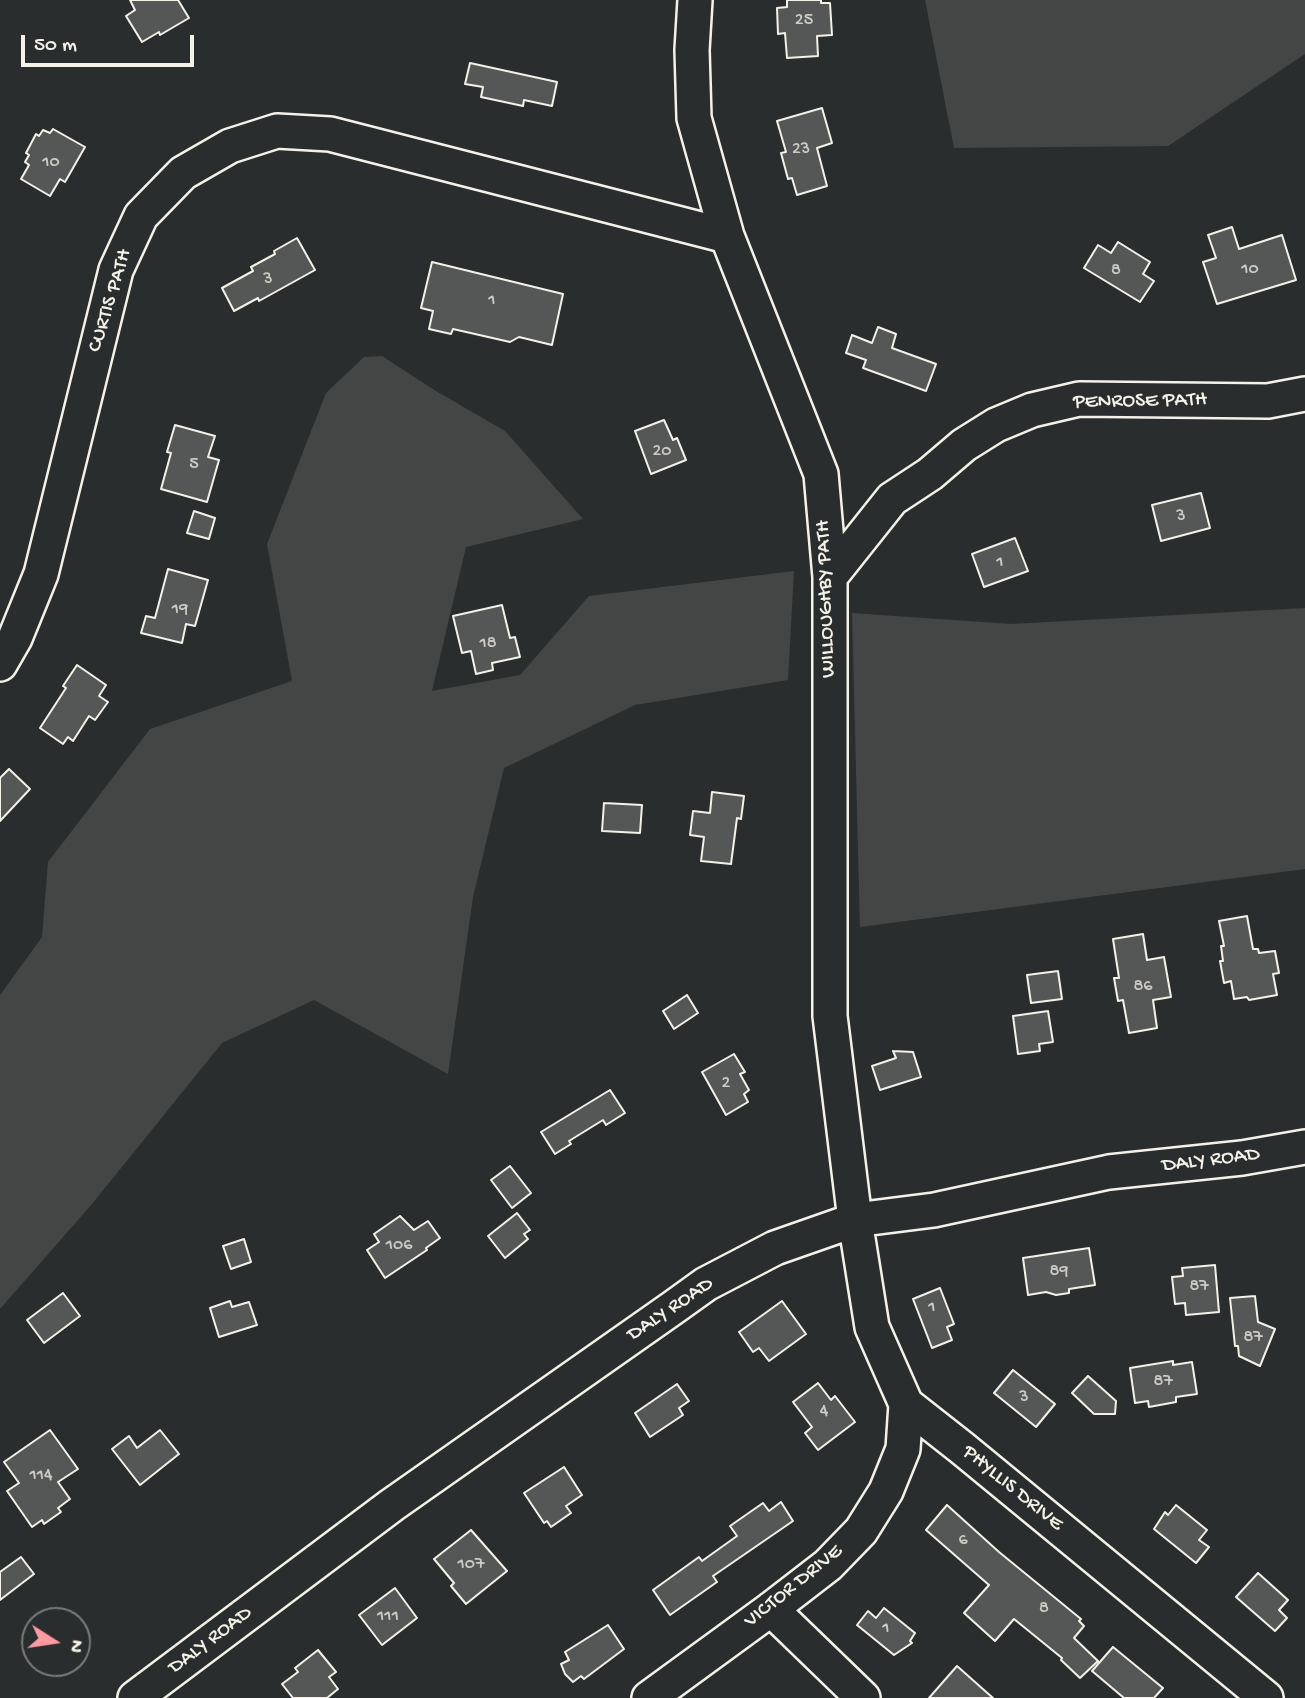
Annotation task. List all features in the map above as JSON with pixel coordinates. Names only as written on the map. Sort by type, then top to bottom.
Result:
[{"type":"street","name":"WILLOUGHBY PATH","points":[[695,0],[692,50],[694,118],[727,236],[821,474],[830,577],[830,1016],[855,1220]]},
{"type":"street","name":"CURTIS PATH","points":[[0,664],[15,638],[41,574],[116,270],[141,216],[183,173],[230,146],[277,131],[330,134],[727,236]]},
{"type":"street","name":"PENROSE PATH","points":[[830,577],[892,499],[930,474],[964,445],[996,425],[1032,410],[1079,399],[1268,401],[1305,394]]},
{"type":"street","name":"DALY ROAD","points":[[135,1698],[392,1505],[706,1284],[775,1248],[855,1220],[934,1210],[1109,1172],[1242,1158],[1305,1147]]},
{"type":"street","name":"PHYLLIS DRIVE","points":[[855,1220],[872,1327],[906,1404],[1266,1698]]},
{"type":"street","name":"VICTOR DRIVE","points":[[649,1698],[828,1565],[861,1531],[886,1490],[903,1449],[906,1404]]},
{"type":"street","points":[[771,1609],[863,1698]]},
{"type":"shaded area","points":[[925,0],[1305,0],[1305,54],[1168,146],[954,148]]},
{"type":"shaded area","points":[[382,356],[505,431],[583,519],[466,547],[432,691],[520,675],[589,596],[794,571],[788,680],[635,705],[504,768],[473,897],[448,1074],[314,1000],[222,1043],[92,1204],[0,1309],[0,995],[42,937],[48,862],[150,729],[292,681],[267,544],[326,393],[364,357]]},
{"type":"shaded area","points":[[1305,608],[1305,869],[860,927],[852,613],[1011,624]]},
{"type":"building","points":[[130,0],[178,0],[189,18],[142,42],[126,16],[135,10]]},
{"type":"building","points":[[787,0],[821,0],[821,3],[830,3],[832,35],[817,36],[818,56],[787,58],[785,33],[778,34],[777,8],[787,7]]},
{"type":"building","points":[[470,63],[557,82],[552,106],[524,100],[523,106],[481,97],[483,87],[465,84]]},
{"type":"building","points":[[822,108],[832,143],[817,148],[827,186],[797,195],[792,178],[788,179],[781,153],[786,152],[777,121]]},
{"type":"building","points":[[53,129],[85,147],[65,182],[60,179],[50,196],[21,179],[29,165],[25,162],[29,155],[26,153],[36,134],[39,136],[43,130],[50,133]]},
{"type":"building","points":[[1232,227],[1239,249],[1282,235],[1296,280],[1217,304],[1203,262],[1216,258],[1208,235]]},
{"type":"building","points":[[297,238],[315,270],[259,301],[258,298],[234,311],[222,288],[253,271],[251,267]]},
{"type":"building","points":[[1118,242],[1150,262],[1143,274],[1154,281],[1140,302],[1084,268],[1098,245],[1111,253]]},
{"type":"building","points":[[432,262],[563,294],[552,345],[519,337],[510,342],[453,329],[451,334],[429,329],[433,311],[421,308]]},
{"type":"building","points":[[878,327],[896,334],[892,348],[936,364],[926,391],[863,368],[866,360],[846,353],[852,335],[872,343]]},
{"type":"building","points":[[664,420],[673,440],[677,438],[686,460],[651,474],[635,431]]},
{"type":"building","points":[[175,425],[215,436],[208,457],[219,460],[207,502],[161,489]]},
{"type":"building","points":[[1201,493],[1210,528],[1161,541],[1152,505]]},
{"type":"building","points":[[194,511],[215,518],[209,539],[187,533]]},
{"type":"building","points":[[1015,538],[1028,571],[984,587],[972,554]]},
{"type":"building","points":[[168,569],[208,580],[195,626],[186,624],[182,643],[141,633],[146,616],[155,618]]},
{"type":"building","points":[[502,605],[510,638],[515,637],[520,657],[492,663],[493,670],[476,674],[471,651],[462,653],[453,616]]},
{"type":"building","points":[[77,665],[106,685],[99,696],[108,702],[95,720],[89,716],[73,741],[68,737],[63,744],[40,728],[66,688],[63,686]]},
{"type":"building","points":[[9,769],[30,789],[0,821],[0,778]]},
{"type":"building","points":[[712,792],[744,796],[741,819],[737,818],[731,864],[701,861],[704,837],[690,835],[693,811],[710,813]]},
{"type":"building","points":[[604,803],[642,805],[640,833],[602,831]]},
{"type":"building","points":[[1247,916],[1253,949],[1258,949],[1259,953],[1275,951],[1279,973],[1273,974],[1277,995],[1249,1000],[1247,997],[1234,999],[1231,981],[1224,983],[1220,961],[1223,961],[1221,946],[1224,946],[1219,921]]},
{"type":"building","points":[[1143,934],[1147,960],[1164,957],[1171,997],[1153,1000],[1157,1028],[1129,1033],[1123,1000],[1118,1001],[1114,978],[1119,978],[1113,939]]},
{"type":"building","points":[[1058,971],[1062,999],[1031,1003],[1027,975]]},
{"type":"building","points":[[687,995],[698,1013],[674,1029],[663,1011]]},
{"type":"building","points":[[1048,1011],[1053,1042],[1039,1044],[1040,1051],[1018,1054],[1013,1016]]},
{"type":"building","points":[[893,1051],[913,1052],[921,1077],[880,1090],[872,1066],[896,1058]]},
{"type":"building","points":[[734,1054],[745,1072],[740,1074],[749,1090],[744,1094],[748,1102],[726,1115],[702,1072]]},
{"type":"building","points":[[610,1090],[625,1113],[606,1125],[603,1120],[569,1141],[571,1144],[555,1154],[541,1132]]},
{"type":"building","points":[[510,1166],[531,1193],[512,1208],[491,1180]]},
{"type":"building","points":[[517,1213],[530,1230],[524,1234],[528,1239],[505,1258],[488,1236]]},
{"type":"building","points":[[400,1216],[414,1230],[428,1221],[440,1238],[385,1278],[367,1250],[379,1242],[374,1234]]},
{"type":"building","points":[[244,1239],[251,1262],[231,1269],[223,1246]]},
{"type":"building","points":[[1089,1248],[1095,1285],[1069,1289],[1069,1293],[1056,1295],[1046,1292],[1028,1295],[1023,1258]]},
{"type":"building","points":[[1215,1265],[1219,1312],[1186,1315],[1185,1303],[1175,1304],[1172,1277],[1183,1276],[1182,1268]]},
{"type":"building","points":[[940,1288],[954,1324],[947,1327],[952,1340],[932,1348],[913,1299]]},
{"type":"building","points":[[63,1293],[80,1316],[44,1343],[27,1320]]},
{"type":"building","points":[[1255,1296],[1258,1322],[1275,1329],[1260,1366],[1239,1356],[1238,1346],[1235,1346],[1230,1298]]},
{"type":"building","points":[[230,1301],[232,1307],[249,1302],[257,1325],[219,1337],[210,1308]]},
{"type":"building","points":[[782,1301],[806,1334],[769,1361],[759,1348],[753,1352],[739,1332]]},
{"type":"building","points":[[1173,1361],[1173,1365],[1192,1362],[1197,1394],[1176,1397],[1176,1402],[1149,1407],[1148,1401],[1135,1403],[1130,1368]]},
{"type":"building","points":[[1013,1370],[1055,1404],[1036,1427],[994,1393]]},
{"type":"building","points":[[1088,1376],[1116,1401],[1115,1414],[1094,1414],[1072,1393]]},
{"type":"building","points":[[818,1383],[831,1400],[835,1396],[855,1422],[818,1450],[805,1433],[812,1427],[793,1402]]},
{"type":"building","points":[[677,1384],[689,1401],[679,1408],[683,1415],[650,1437],[635,1413]]},
{"type":"building","points":[[50,1430],[78,1469],[58,1482],[70,1499],[58,1508],[61,1512],[44,1524],[42,1520],[32,1527],[7,1491],[19,1483],[4,1462]]},
{"type":"building","points":[[160,1430],[179,1454],[140,1485],[112,1449],[129,1436],[137,1448]]},
{"type":"building","points":[[564,1467],[582,1495],[566,1506],[571,1513],[551,1527],[547,1521],[544,1523],[524,1493]]},
{"type":"building","points":[[781,1502],[793,1521],[713,1576],[717,1582],[670,1615],[653,1590],[699,1557],[702,1561],[737,1536],[730,1526],[763,1503],[769,1511]]},
{"type":"building","points":[[947,1505],[999,1552],[1081,1619],[1079,1621],[1084,1626],[1074,1638],[1098,1661],[1080,1678],[1062,1658],[1014,1619],[995,1641],[964,1613],[989,1585],[926,1530]]},
{"type":"building","points":[[1176,1505],[1207,1530],[1199,1540],[1209,1547],[1196,1563],[1154,1529],[1165,1512],[1168,1515]]},
{"type":"building","points":[[471,1530],[507,1571],[466,1604],[451,1586],[454,1583],[434,1559]]},
{"type":"building","points":[[21,1557],[34,1574],[0,1600],[0,1572]]},
{"type":"building","points":[[1258,1573],[1288,1600],[1279,1610],[1287,1618],[1275,1631],[1236,1597]]},
{"type":"building","points":[[395,1588],[417,1618],[382,1645],[359,1615]]},
{"type":"building","points":[[884,1608],[915,1633],[910,1641],[912,1643],[894,1655],[857,1625],[868,1611],[876,1618]]},
{"type":"building","points":[[608,1625],[624,1649],[584,1679],[581,1676],[573,1682],[565,1674],[561,1664],[569,1660],[565,1652]]},
{"type":"building","points":[[1113,1647],[1163,1688],[1154,1698],[1124,1698],[1092,1671]]},
{"type":"building","points":[[318,1650],[336,1672],[329,1677],[338,1689],[327,1698],[293,1698],[282,1684],[298,1672],[295,1668]]},
{"type":"building","points":[[957,1666],[993,1698],[929,1698]]}]
